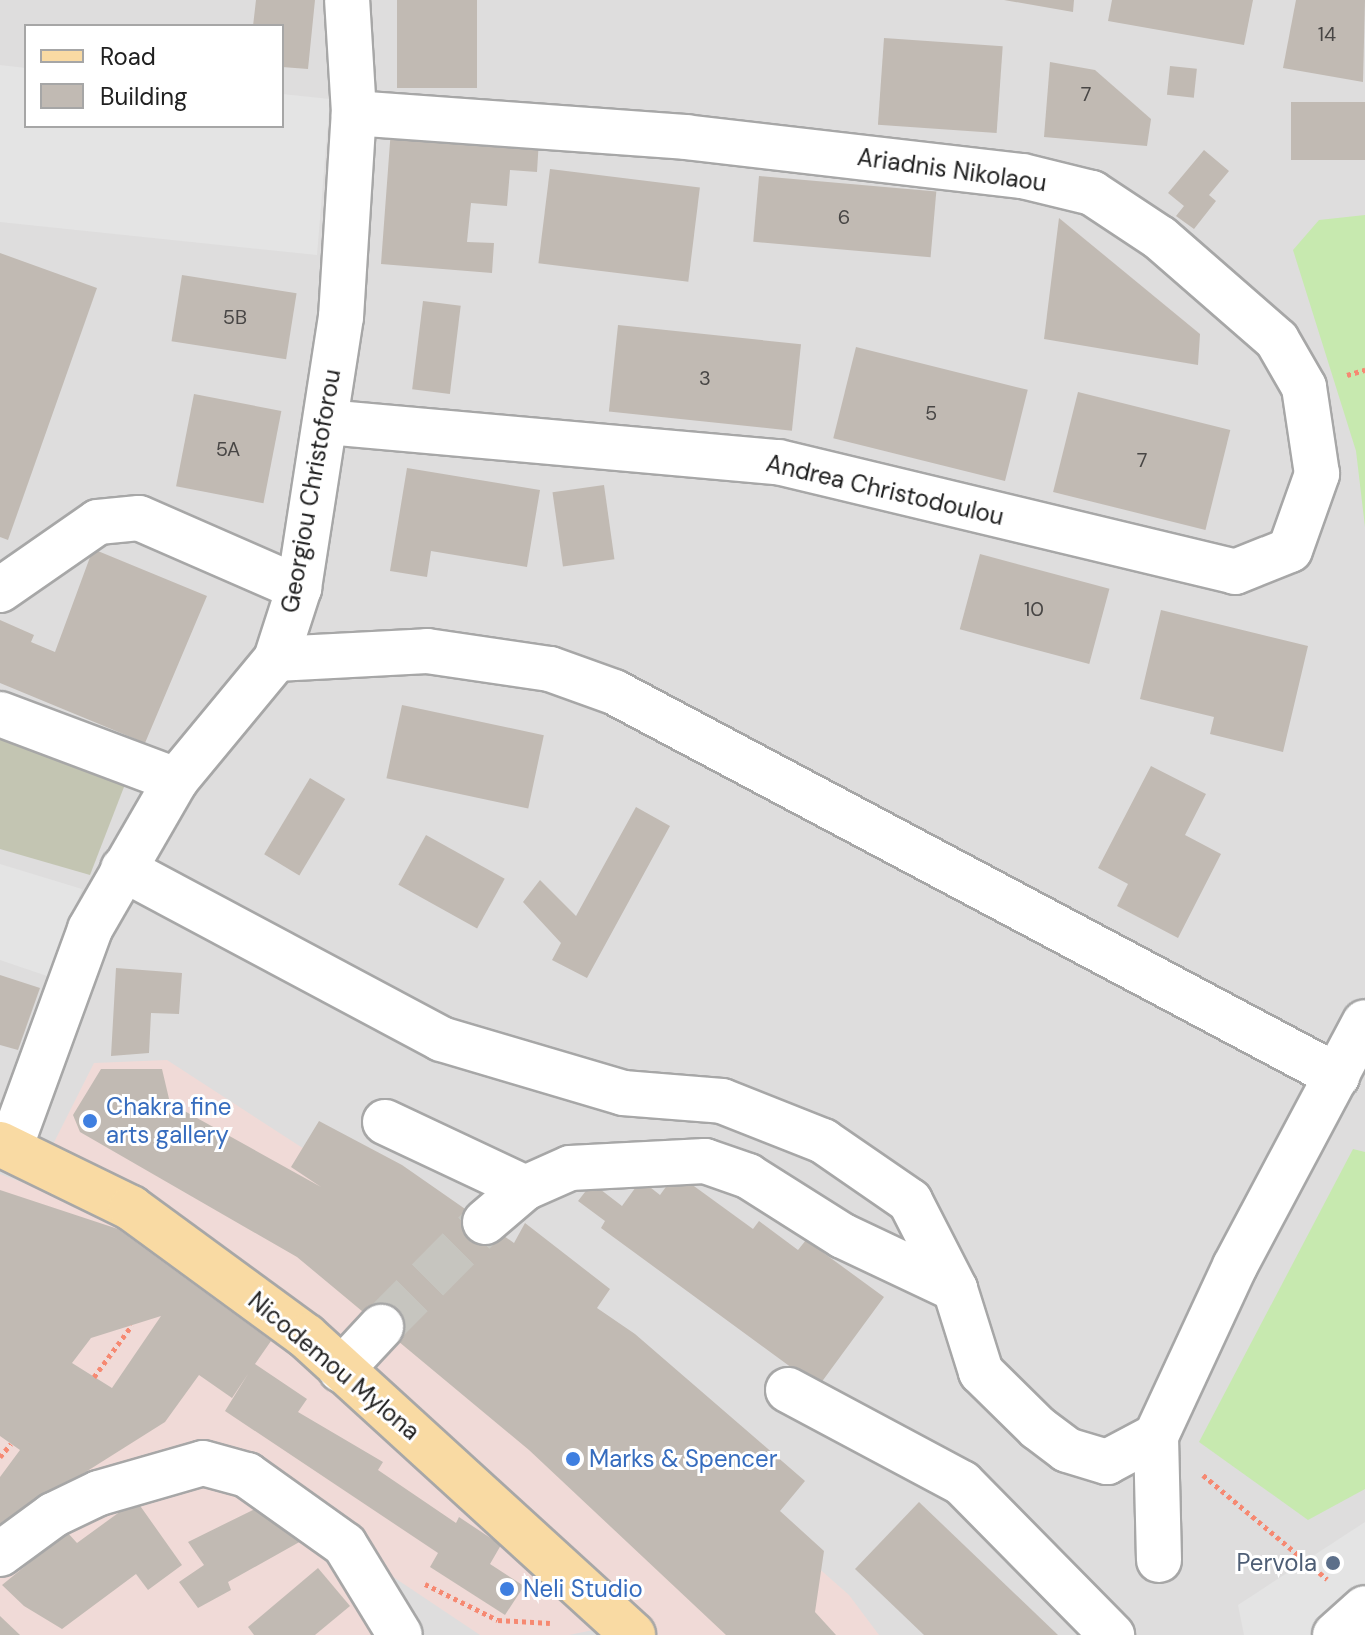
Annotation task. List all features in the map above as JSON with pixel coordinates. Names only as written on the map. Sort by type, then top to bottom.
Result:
[{"type":"main road","name":"Nicodemou Mylona","points":[[5,1146],[131,1208],[306,1336],[626,1627]]},
{"type":"street","name":"Georgiou Christoforou","points":[[5,1146],[90,929],[176,780],[276,659],[299,588],[341,317],[354,113],[347,0]]},
{"type":"street","name":"Ariadnis Nikolaou","points":[[354,113],[687,137],[1022,176],[1092,193],[1160,238],[1277,340],[1304,387],[1317,474],[1290,550]]},
{"type":"street","name":"Andrea Christodoulou","points":[[327,422],[778,462],[1235,572],[1290,550]]},
{"type":"street","points":[[0,590],[98,522],[139,518],[299,588]]},
{"type":"street","points":[[276,659],[427,651],[550,669],[614,692],[1337,1076]]},
{"type":"street","points":[[0,714],[176,780]]},
{"type":"street","points":[[123,869],[441,1039],[623,1093],[722,1101],[823,1141],[910,1201],[955,1289],[981,1372],[1067,1450],[1107,1462],[1156,1436]]},
{"type":"street","points":[[1159,1560],[1156,1436],[1235,1266],[1365,1022]]},
{"type":"street","points":[[385,1122],[525,1188]]},
{"type":"street","points":[[485,1222],[525,1188],[570,1168],[705,1161],[748,1176],[843,1236],[955,1289]]},
{"type":"street","points":[[341,1370],[381,1327]]},
{"type":"street","points":[[788,1390],[962,1483],[1112,1635]]},
{"type":"street","points":[[0,1554],[53,1515],[99,1493],[203,1463],[247,1475],[345,1545],[400,1635]]},
{"type":"path","points":[[94,1377],[132,1325]]},
{"type":"path","points":[[1156,1436],[1354,1618]]},
{"type":"path","points":[[0,1457],[11,1444]]},
{"type":"path","points":[[415,1579],[498,1620],[626,1627]]},
{"type":"shaded area","points":[[0,0],[1365,0],[1365,1635],[0,1635]]},
{"type":"shaded area","points":[[0,65],[24,68],[24,128],[284,128],[284,94],[330,99],[317,255],[0,222]]},
{"type":"shaded area","points":[[0,725],[129,774],[90,875],[0,849]]},
{"type":"shaded area","points":[[0,864],[82,889],[50,977],[0,960]]},
{"type":"shaded area","points":[[167,1060],[454,1246],[849,1595],[879,1635],[609,1635],[603,1628],[569,1635],[480,1635],[347,1546],[397,1635],[0,1635],[0,1174],[32,1186],[94,1063]]},
{"type":"shaded area","name":"Pervola","points":[[1365,1522],[1365,1635],[1244,1635],[1238,1605]]},
{"type":"green space","points":[[1365,215],[1365,527],[1356,451],[1293,250],[1319,220]]},
{"type":"green space","points":[[1353,1149],[1365,1152],[1365,1489],[1308,1520],[1199,1442]]},
{"type":"building","points":[[256,0],[315,0],[308,69],[284,67],[284,24],[253,24]]},
{"type":"building","points":[[397,0],[477,0],[477,88],[397,88]]},
{"type":"building","points":[[1004,0],[1074,0],[1073,12]]},
{"type":"building","points":[[1112,0],[1253,0],[1244,45],[1108,21]]},
{"type":"building","points":[[1296,0],[1365,0],[1363,82],[1283,68]]},
{"type":"building","points":[[884,38],[1003,46],[997,133],[878,125]]},
{"type":"building","points":[[1050,62],[1095,70],[1151,119],[1147,146],[1044,137]]},
{"type":"building","points":[[1170,66],[1197,69],[1194,98],[1167,95]]},
{"type":"building","points":[[1291,102],[1365,102],[1365,160],[1291,160]]},
{"type":"building","points":[[391,129],[539,139],[537,172],[510,170],[507,206],[471,203],[467,242],[494,243],[492,273],[381,264]]},
{"type":"building","points":[[1204,150],[1229,171],[1209,195],[1216,201],[1194,229],[1176,216],[1184,206],[1168,193]]},
{"type":"building","points":[[550,169],[700,187],[688,282],[538,263]]},
{"type":"building","points":[[759,176],[936,192],[931,257],[753,242]]},
{"type":"building","points":[[1059,218],[1200,334],[1198,365],[1044,339]]},
{"type":"building","points":[[0,253],[97,288],[8,540],[0,537]]},
{"type":"building","points":[[182,275],[297,293],[286,359],[172,341]]},
{"type":"building","points":[[423,301],[461,306],[450,394],[412,389]]},
{"type":"building","points":[[618,325],[801,344],[792,431],[609,412]]},
{"type":"building","points":[[856,347],[1028,390],[1005,481],[833,438]]},
{"type":"building","points":[[1078,392],[1230,430],[1205,530],[1053,492]]},
{"type":"building","points":[[194,394],[281,411],[263,503],[176,486]]},
{"type":"building","points":[[407,468],[540,490],[527,567],[431,551],[427,577],[390,571]]},
{"type":"building","points":[[604,485],[614,559],[563,567],[553,492]]},
{"type":"building","points":[[93,549],[207,596],[145,743],[0,683],[0,620],[34,635],[31,642],[55,652]]},
{"type":"building","points":[[980,554],[1109,589],[1089,664],[960,629]]},
{"type":"building","points":[[1161,610],[1308,646],[1283,752],[1210,734],[1214,717],[1140,699]]},
{"type":"building","points":[[402,705],[544,735],[528,809],[386,778]]},
{"type":"building","points":[[1151,766],[1206,794],[1185,835],[1221,854],[1178,938],[1117,906],[1128,884],[1098,868]]},
{"type":"building","points":[[310,778],[345,799],[299,875],[264,854]]},
{"type":"building","points":[[636,807],[670,826],[587,978],[552,960],[561,943],[523,902],[540,880],[576,916]]},
{"type":"building","points":[[426,835],[505,879],[477,928],[398,885]]},
{"type":"building","points":[[116,968],[182,973],[179,1014],[151,1013],[149,1053],[111,1056]]},
{"type":"building","points":[[0,975],[40,988],[18,1050],[0,1045]]},
{"type":"building","points":[[101,1069],[162,1069],[170,1103],[321,1187],[291,1167],[319,1121],[402,1165],[514,1243],[525,1223],[610,1289],[597,1308],[635,1334],[805,1481],[780,1511],[824,1551],[815,1612],[836,1635],[726,1635],[529,1450],[297,1257],[80,1132],[73,1115]]},
{"type":"building","points":[[676,1173],[753,1229],[759,1221],[798,1250],[806,1240],[884,1297],[818,1387],[601,1228],[605,1221],[578,1201],[592,1183],[622,1206],[641,1180],[660,1195]]},
{"type":"building","points":[[0,1190],[118,1229],[271,1341],[255,1364],[307,1399],[298,1412],[383,1462],[378,1470],[456,1523],[459,1517],[501,1545],[490,1564],[524,1586],[505,1615],[430,1567],[438,1553],[225,1411],[248,1374],[232,1398],[199,1375],[165,1422],[0,1526],[0,1477],[20,1450],[0,1436]],"holes":[[[161,1316],[112,1388],[72,1363],[91,1338]]]},
{"type":"building","points":[[136,1500],[182,1565],[148,1590],[136,1574],[62,1629],[24,1606],[2,1585],[67,1532],[77,1543]]},
{"type":"building","points":[[269,1502],[303,1540],[228,1582],[231,1590],[198,1608],[179,1582],[204,1565],[188,1542]]},
{"type":"building","points":[[919,1502],[1058,1635],[924,1635],[855,1569]]},
{"type":"building","points":[[318,1568],[350,1606],[315,1635],[254,1635],[248,1627]]},
{"type":"building","points":[[0,1616],[20,1635],[0,1635]]},
{"type":"tunnel","points":[[381,1327],[485,1222]]},
{"type":"place","name":"Chakra fine arts gallery","points":[[90,1121]]},
{"type":"place","name":"Marks & Spencer","points":[[573,1459]]},
{"type":"place","name":"Pervola","points":[[1333,1563]]},
{"type":"place","name":"Neli Studio","points":[[507,1589]]}]
